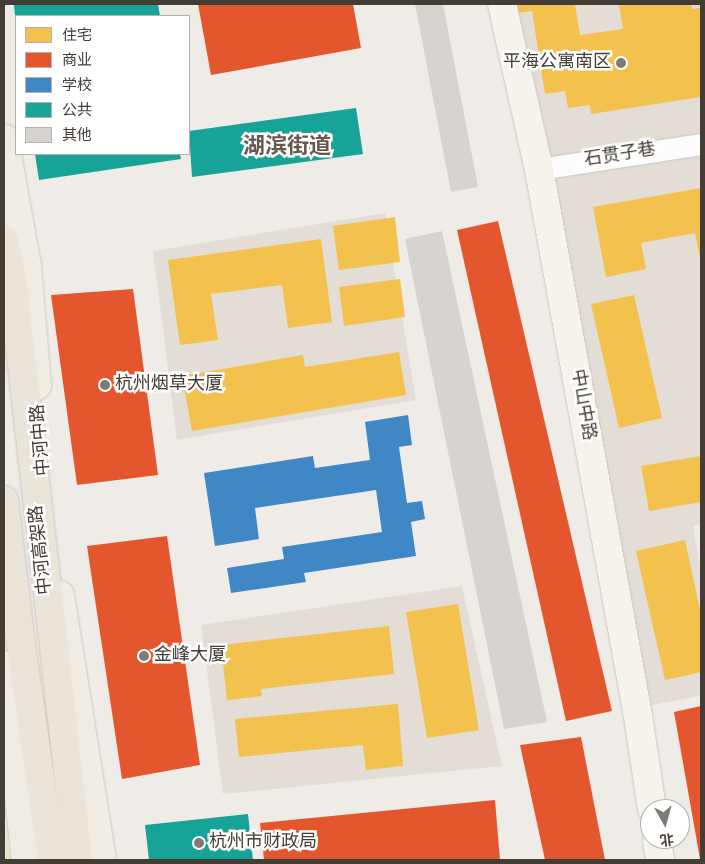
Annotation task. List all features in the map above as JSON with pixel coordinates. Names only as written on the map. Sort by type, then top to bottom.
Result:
[{"type":"highway","name":"中河高架路","points":[[4,240],[14,296],[78,860]]},
{"type":"highway","name":"中河高架路","points":[[4,500],[21,645],[52,860]]},
{"type":"main road","name":"中山中路","points":[[502,4],[540,169],[638,716],[650,799]]},
{"type":"main road","name":"中河中路","points":[[4,138],[27,266],[50,524],[102,860]]},
{"type":"main road","points":[[4,665],[26,860]]},
{"type":"street","name":"石贯子巷","points":[[540,169],[701,144]]},
{"type":"shaded area","points":[[507,4],[701,4],[701,524],[693,526],[701,572],[701,696],[640,707]]},
{"type":"shaded area","points":[[385,213],[416,400],[177,440],[153,251]]},
{"type":"shaded area","points":[[462,586],[502,766],[223,794],[201,625]]},
{"type":"green space","points":[[4,816],[10,860],[4,860]]},
{"type":"building: 住宅","name":"平海公寓南区","points":[[517,4],[575,4],[580,35],[623,29],[619,4],[691,4],[692,9],[701,8],[701,97],[591,114],[590,105],[568,108],[565,91],[545,94],[532,11],[518,13]]},
{"type":"building: 住宅","points":[[701,188],[701,263],[695,233],[641,243],[646,269],[606,277],[593,207]]},
{"type":"building: 住宅","points":[[395,217],[400,262],[339,270],[333,226]]},
{"type":"building: 住宅","points":[[321,239],[332,322],[288,328],[282,285],[211,294],[218,340],[180,345],[168,260]]},
{"type":"building: 住宅","points":[[400,279],[405,317],[344,326],[339,287]]},
{"type":"building: 住宅","points":[[634,295],[662,418],[619,428],[591,304]]},
{"type":"building: 住宅","points":[[399,352],[406,395],[192,431],[182,376],[303,355],[305,367]]},
{"type":"building: 住宅","points":[[701,456],[701,502],[649,511],[641,466]]},
{"type":"building: 住宅","points":[[685,540],[701,615],[701,672],[665,680],[636,551]]},
{"type":"building: 住宅","points":[[458,604],[479,730],[427,738],[406,612]]},
{"type":"building: 住宅","points":[[389,626],[394,674],[261,689],[262,696],[227,700],[221,645]]},
{"type":"building: 住宅","points":[[398,704],[403,766],[366,770],[363,745],[239,757],[235,719]]},
{"type":"building: 商业","points":[[198,4],[353,4],[361,48],[211,75]]},
{"type":"building: 商业","points":[[498,221],[612,711],[566,721],[457,230]]},
{"type":"building: 商业","name":"杭州烟草大厦","points":[[133,289],[158,475],[77,485],[51,295]]},
{"type":"building: 商业","name":"金峰大厦","points":[[167,536],[200,765],[122,779],[87,546]]},
{"type":"building: 商业","points":[[701,706],[701,859],[700,859],[674,712]]},
{"type":"building: 商业","points":[[581,737],[605,860],[545,860],[520,745]]},
{"type":"building: 商业","points":[[495,800],[500,860],[264,860],[260,823]]},
{"type":"building: 学校","points":[[408,415],[412,445],[399,447],[407,503],[422,501],[425,519],[411,522],[416,556],[304,573],[306,582],[231,593],[227,568],[284,559],[282,547],[382,532],[376,490],[255,508],[259,539],[215,546],[204,473],[313,456],[315,468],[370,460],[365,422]]},
{"type":"building: 公共","points":[[158,4],[160,15],[15,16],[14,5]]},
{"type":"building: 公共","points":[[356,108],[363,154],[192,177],[190,131]]},
{"type":"building: 公共","points":[[35,155],[180,155],[181,159],[39,180]]},
{"type":"building: 公共","name":"杭州市财政局","points":[[248,814],[253,860],[149,860],[145,825]]},
{"type":"building: 其他","points":[[415,4],[443,4],[478,187],[451,192]]},
{"type":"building: 其他","points":[[442,231],[547,722],[504,729],[405,239]]},
{"type":"place","name":"平海公寓南区","points":[[621,63]]},
{"type":"place","name":"杭州烟草大厦","points":[[105,385]]},
{"type":"place","name":"金峰大厦","points":[[144,656]]},
{"type":"place","name":"杭州市财政局","points":[[199,843]]},
{"type":"district","name":"湖滨街道","points":[[287,148]]}]
